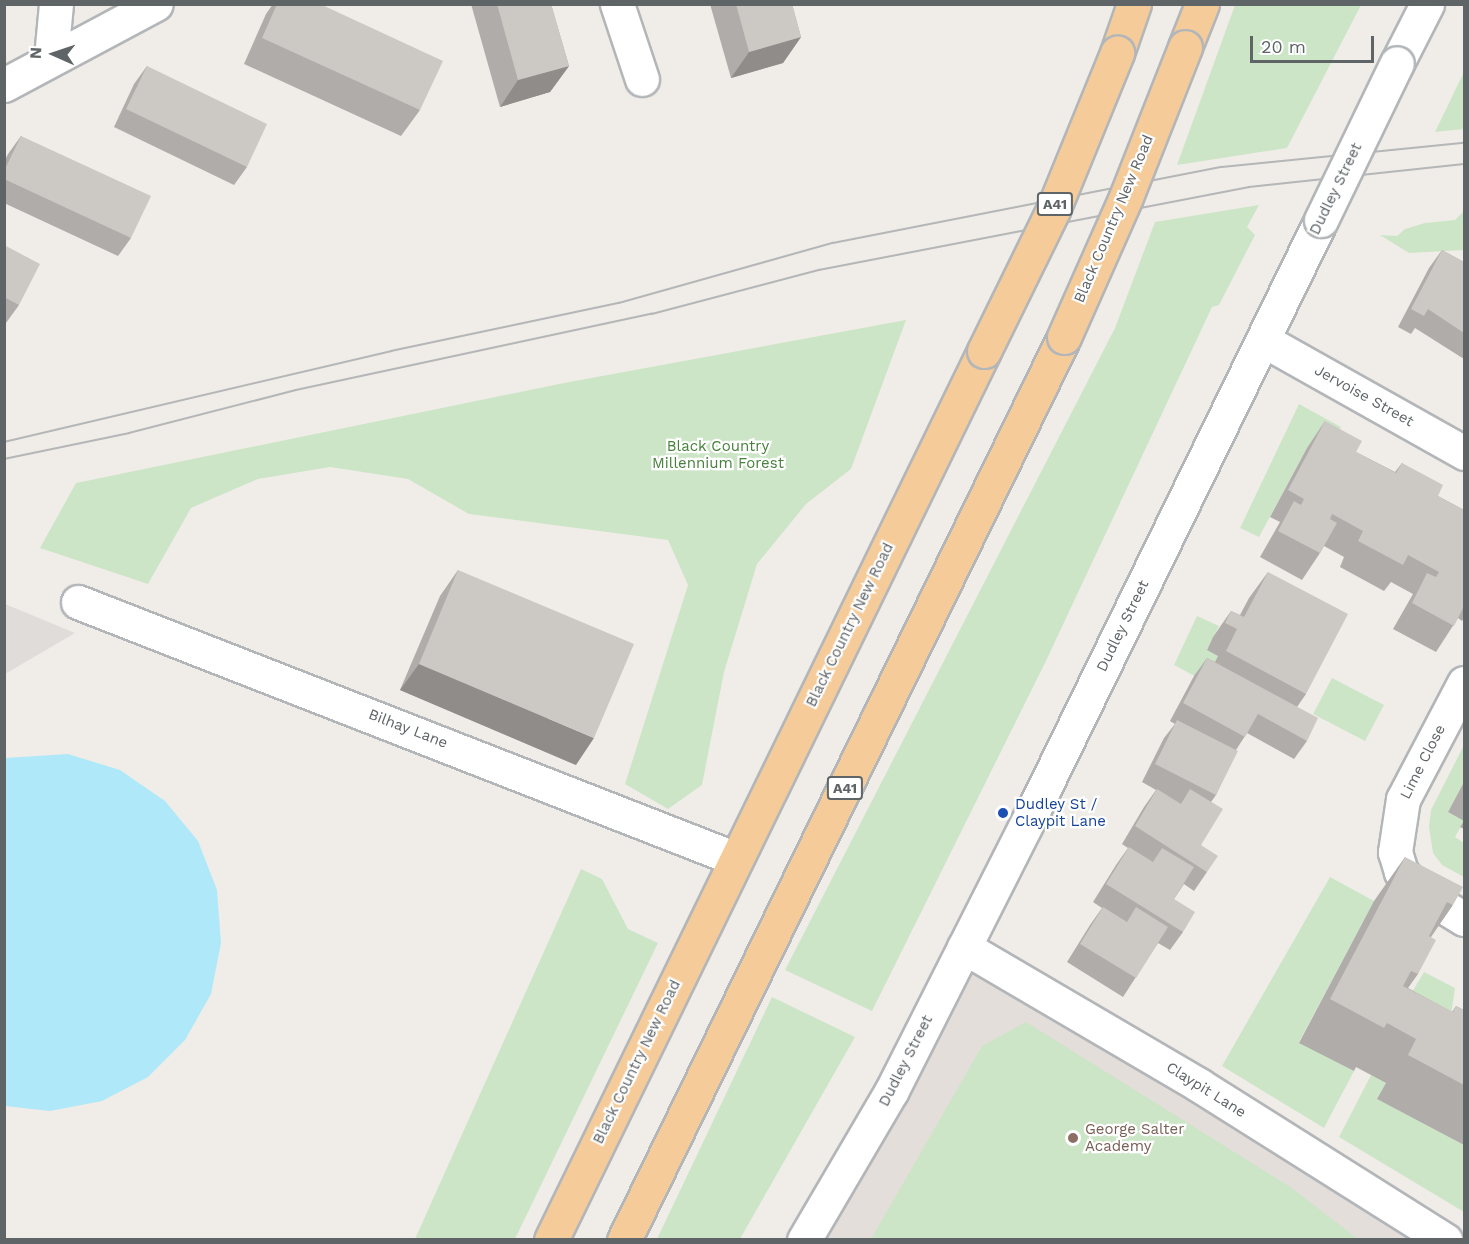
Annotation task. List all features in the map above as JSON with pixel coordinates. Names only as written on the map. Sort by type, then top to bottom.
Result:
[{"type":"highway","name":"Black Country New Road","points":[[551,1239],[1053,210],[1117,53],[1134,4]]},
{"type":"highway","name":"Black Country New Road","points":[[624,1239],[1064,337],[1126,197],[1202,4]]},
{"type":"street","points":[[51,57],[56,4]]},
{"type":"street","points":[[4,85],[51,57],[156,4]]},
{"type":"street","points":[[617,4],[642,79]]},
{"type":"street","name":"Dudley Street","points":[[804,1239],[891,1092],[1427,4]]},
{"type":"street","name":"Jervoise Street","points":[[1263,340],[1464,453]]},
{"type":"street","name":"Bilhay Lane","points":[[78,602],[736,859]]},
{"type":"street","name":"Lime Close","points":[[1464,683],[1403,799],[1395,852],[1401,872],[1418,890],[1464,919]]},
{"type":"street","name":"Claypit Lane","points":[[964,947],[1199,1085],[1445,1239]]},
{"type":"shaded area","points":[[5,604],[75,633],[5,674]]},
{"type":"shaded area","name":"George Salter Academy","points":[[964,947],[1438,1240],[804,1240]]},
{"type":"green space","points":[[1235,5],[1361,5],[1287,148],[1177,165]]},
{"type":"green space","points":[[1464,71],[1464,129],[1435,132],[1462,76]]},
{"type":"green space","points":[[1259,205],[1247,227],[1255,235],[1219,305],[1212,307],[1045,663],[872,1011],[785,970],[1115,328],[1155,222]]},
{"type":"green space","points":[[1464,211],[1464,250],[1409,253],[1380,235],[1397,236],[1405,229],[1425,223],[1455,220]]},
{"type":"green space","name":"Black Country Millennium Forest","points":[[906,320],[851,469],[806,504],[757,564],[724,672],[702,785],[668,809],[625,784],[688,585],[668,540],[469,514],[408,479],[330,467],[258,479],[191,508],[148,584],[40,548],[76,483],[564,383]]},
{"type":"green space","points":[[1299,404],[1341,427],[1327,454],[1307,448],[1259,537],[1240,528]]},
{"type":"green space","points":[[1197,616],[1219,626],[1207,649],[1218,656],[1206,682],[1174,665]]},
{"type":"green space","points":[[1332,678],[1384,705],[1365,741],[1313,714]]},
{"type":"green space","points":[[1464,745],[1464,782],[1448,812],[1464,821],[1455,837],[1464,843],[1464,877],[1442,865],[1433,853],[1429,827],[1431,810]]},
{"type":"green space","points":[[581,869],[602,879],[628,929],[658,943],[515,1239],[415,1239]]},
{"type":"green space","points":[[1330,877],[1374,901],[1299,1042],[1354,1071],[1324,1128],[1222,1066]]},
{"type":"green space","points":[[1424,972],[1455,988],[1449,1029],[1402,1009]]},
{"type":"green space","points":[[772,997],[855,1037],[740,1239],[657,1239]]},
{"type":"green space","name":"George Salter Academy","points":[[1026,1022],[1289,1186],[1358,1239],[871,1239],[982,1046]]},
{"type":"green space","points":[[1371,1075],[1386,1083],[1378,1099],[1464,1145],[1464,1212],[1339,1137]]},
{"type":"water","points":[[68,754],[120,770],[165,801],[198,841],[217,890],[221,943],[211,994],[185,1040],[148,1077],[102,1101],[50,1111],[5,1106],[5,758]]},
{"type":"building","points":[[277,4],[320,4],[443,61],[420,110],[262,38]]},
{"type":"building","points":[[497,4],[551,4],[569,66],[518,80]]},
{"type":"building","points":[[736,4],[792,4],[801,37],[749,52]]},
{"type":"building","points":[[147,66],[267,124],[247,167],[126,109]]},
{"type":"building","points":[[21,136],[151,196],[131,238],[4,179],[4,171]]},
{"type":"building","points":[[4,245],[40,264],[19,305],[4,297]]},
{"type":"building","points":[[1442,250],[1464,262],[1464,333],[1428,309],[1424,316],[1411,309]]},
{"type":"building","points":[[1325,421],[1362,441],[1356,452],[1396,473],[1402,463],[1443,485],[1438,496],[1464,510],[1464,606],[1454,626],[1412,603],[1427,573],[1436,577],[1439,572],[1408,555],[1403,565],[1358,541],[1363,531],[1332,514],[1330,519],[1337,523],[1320,553],[1278,531],[1294,501],[1301,505],[1304,499],[1288,490]]},
{"type":"building","points":[[458,570],[634,644],[594,738],[419,664]]},
{"type":"building","points":[[1268,572],[1348,614],[1306,694],[1226,651],[1237,629],[1225,623],[1231,611],[1244,617]]},
{"type":"building","points":[[1207,658],[1318,718],[1307,741],[1258,714],[1245,737],[1183,703]]},
{"type":"building","points":[[1177,720],[1238,751],[1216,795],[1155,764]]},
{"type":"building","points":[[1157,789],[1181,804],[1190,789],[1223,809],[1201,845],[1218,856],[1207,872],[1135,826]]},
{"type":"building","points":[[1129,847],[1153,862],[1162,848],[1194,867],[1174,899],[1195,912],[1183,932],[1106,884]]},
{"type":"building","points":[[1405,857],[1463,887],[1453,905],[1447,902],[1429,936],[1436,940],[1418,974],[1411,971],[1403,986],[1453,1012],[1456,1006],[1464,1010],[1464,1085],[1408,1055],[1416,1039],[1387,1023],[1384,1028],[1330,999]]},
{"type":"building","points":[[1103,907],[1127,922],[1136,907],[1168,927],[1136,978],[1080,944]]},
{"type":"tram line","points":[[4,442],[391,351],[619,303],[833,243],[1222,167],[1464,143]]},
{"type":"tram line","points":[[4,459],[129,433],[296,390],[652,314],[819,270],[1249,187],[1464,164]]},
{"type":"place","name":"Dudley St / Claypit Lane","points":[[1003,813]]},
{"type":"place","name":"George Salter Academy","points":[[1073,1138]]}]
